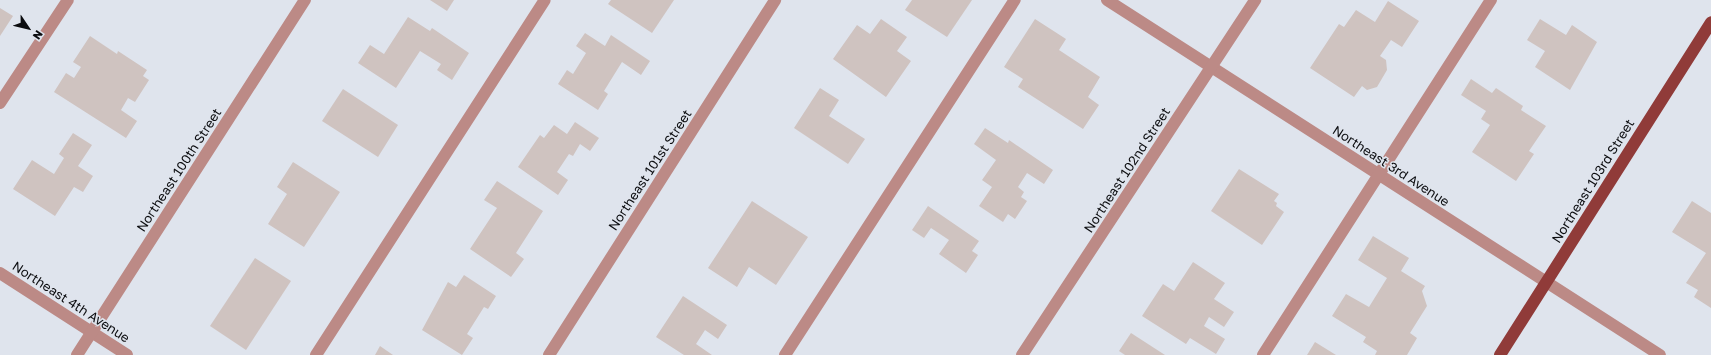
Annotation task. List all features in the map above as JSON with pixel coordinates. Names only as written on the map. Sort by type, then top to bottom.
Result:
[{"type":"main road","name":"Northeast 103rd Street","points":[[1500,355],[1711,22]]},
{"type":"street","points":[[0,103],[68,0]]},
{"type":"street","name":"Northeast 100th Street","points":[[77,355],[305,0]]},
{"type":"street","points":[[316,355],[545,0]]},
{"type":"street","name":"Northeast 101st Street","points":[[549,355],[775,0]]},
{"type":"street","points":[[785,355],[1015,0]]},
{"type":"street","name":"Northeast 3rd Avenue","points":[[1106,0],[1660,355]]},
{"type":"street","name":"Northeast 102nd Street","points":[[1022,355],[1255,0]]},
{"type":"street","points":[[1263,355],[1491,0]]},
{"type":"street","name":"Northeast 4th Avenue","points":[[0,273],[127,355]]},
{"type":"building","points":[[430,0],[454,0],[447,11]]},
{"type":"building","points":[[611,0],[674,0],[652,33],[608,4]]},
{"type":"building","points":[[912,0],[972,0],[947,37],[905,10]]},
{"type":"building","points":[[1388,1],[1419,21],[1402,47],[1391,40],[1380,56],[1386,60],[1387,70],[1377,87],[1367,90],[1362,86],[1354,97],[1310,68],[1339,24],[1344,27],[1356,10],[1375,22]]},
{"type":"building","points":[[0,8],[13,16],[0,36]]},
{"type":"building","points":[[408,17],[430,31],[432,28],[469,53],[452,80],[437,70],[441,64],[420,51],[396,88],[358,63],[370,45],[384,54]]},
{"type":"building","points":[[881,19],[907,37],[897,51],[911,61],[886,97],[833,59],[857,25],[870,34]]},
{"type":"building","points":[[1035,19],[1066,39],[1059,50],[1100,77],[1088,97],[1099,105],[1083,129],[1018,87],[1023,79],[1004,67]]},
{"type":"building","points":[[1540,19],[1566,35],[1572,25],[1597,42],[1570,90],[1535,67],[1545,51],[1527,40]]},
{"type":"building","points":[[585,33],[605,46],[611,35],[650,61],[641,75],[622,62],[604,91],[608,94],[598,110],[558,84],[567,70],[573,74],[586,53],[576,46]]},
{"type":"building","points":[[90,36],[117,54],[118,51],[147,70],[143,76],[149,80],[135,102],[128,98],[121,110],[137,121],[126,138],[54,92],[66,73],[74,78],[81,67],[73,62]]},
{"type":"building","points":[[1471,79],[1492,93],[1496,88],[1523,106],[1521,110],[1546,126],[1529,151],[1534,154],[1516,181],[1472,152],[1490,125],[1481,119],[1486,111],[1461,95]]},
{"type":"building","points":[[820,88],[839,100],[829,116],[865,139],[848,164],[794,128]]},
{"type":"building","points":[[343,89],[398,125],[378,157],[322,121]]},
{"type":"building","points":[[575,122],[599,138],[590,151],[580,144],[573,156],[569,154],[557,172],[568,180],[558,195],[518,167],[540,135],[544,138],[554,125],[567,134]]},
{"type":"building","points":[[985,128],[1008,143],[1009,140],[1053,170],[1044,184],[1027,173],[1018,187],[1024,192],[1021,197],[1027,201],[1015,219],[1008,214],[1003,222],[979,206],[992,187],[982,180],[996,160],[974,144]]},
{"type":"building","points":[[73,133],[92,145],[78,166],[93,176],[83,192],[74,187],[55,216],[13,189],[32,160],[54,174],[64,158],[59,154]]},
{"type":"building","points":[[293,162],[340,192],[304,247],[268,224],[287,194],[277,187]]},
{"type":"building","points":[[1239,169],[1279,194],[1274,201],[1277,203],[1276,206],[1284,212],[1262,245],[1211,211]]},
{"type":"building","points":[[497,181],[543,211],[516,253],[524,259],[511,277],[470,249],[497,208],[484,200]]},
{"type":"building","points":[[752,201],[808,237],[776,285],[749,267],[737,287],[708,268]]},
{"type":"building","points":[[1692,201],[1711,213],[1711,308],[1694,297],[1698,290],[1686,283],[1706,253],[1672,232]]},
{"type":"building","points":[[928,206],[979,241],[972,251],[978,255],[966,273],[939,254],[949,240],[931,228],[924,238],[912,230]]},
{"type":"building","points":[[1373,236],[1409,258],[1401,271],[1425,286],[1422,291],[1427,306],[1410,333],[1417,338],[1407,355],[1375,355],[1377,351],[1363,342],[1366,337],[1332,316],[1346,294],[1369,307],[1387,278],[1358,260]]},
{"type":"building","points":[[255,258],[291,281],[246,350],[210,326]]},
{"type":"building","points":[[1193,262],[1225,283],[1214,299],[1234,312],[1224,327],[1209,317],[1204,326],[1225,339],[1216,354],[1190,338],[1186,344],[1142,316],[1163,284],[1174,291]]},
{"type":"building","points":[[464,275],[496,296],[488,309],[484,307],[467,334],[473,338],[462,355],[422,330],[448,282],[456,287]]},
{"type":"building","points":[[683,296],[727,325],[718,339],[705,330],[696,344],[712,355],[684,355],[656,337]]},
{"type":"building","points":[[1131,333],[1165,355],[1125,355],[1119,351]]},
{"type":"building","points":[[1315,342],[1336,355],[1307,355]]},
{"type":"building","points":[[380,346],[393,355],[375,355]]}]
